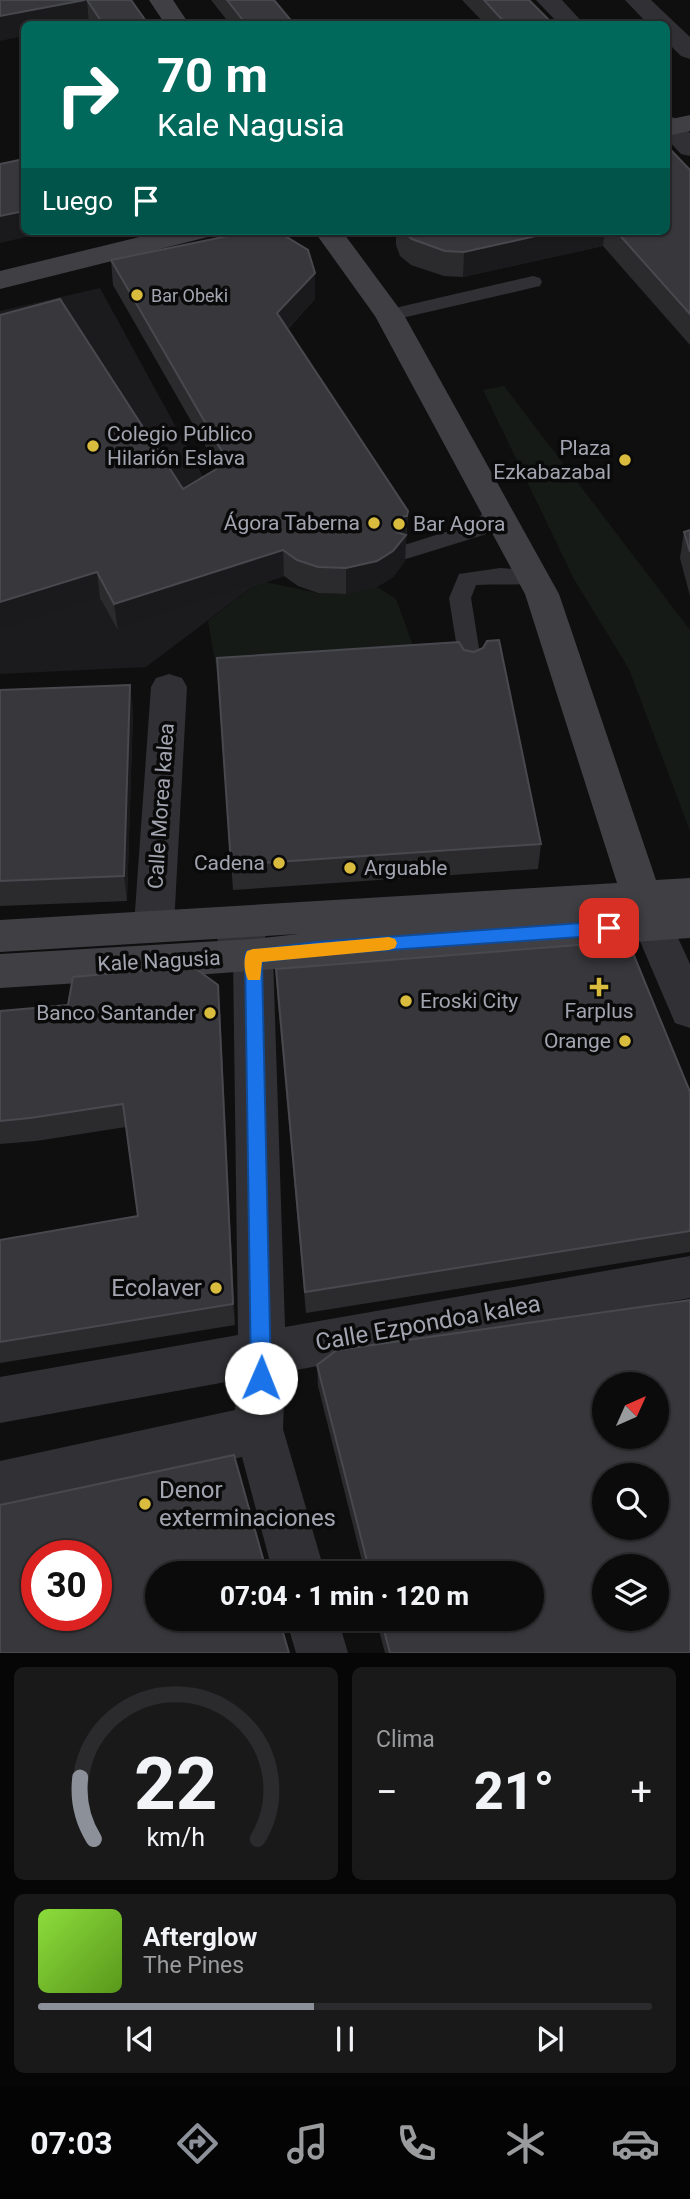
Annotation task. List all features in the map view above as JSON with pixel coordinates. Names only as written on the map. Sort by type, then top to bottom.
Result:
[{"type":"main road","points":[[161,0],[175,21]]},
{"type":"main road","points":[[0,280],[182,235]]},
{"type":"main road","points":[[331,235],[389,315],[542,594],[662,915]]},
{"type":"main road","name":"Kale Nagusia","points":[[0,971],[253,956],[662,915],[690,894]]},
{"type":"main road","name":"Kale Nagusia","points":[[0,936],[213,922],[662,915]]},
{"type":"street","points":[[548,0],[569,21]]},
{"type":"street","points":[[637,0],[659,21]]},
{"type":"street","points":[[670,32],[690,51]]},
{"type":"street","points":[[673,126],[690,148]]},
{"type":"street","name":"Calle Morea kalea","points":[[154,925],[169,687]]},
{"type":"street","points":[[662,915],[690,1011]]},
{"type":"street","points":[[213,922],[247,937],[253,956],[262,1352],[259,1429],[296,1561]]},
{"type":"street","name":"Calle Ezpondoa kalea","points":[[0,1400],[690,1277]]},
{"type":"street","points":[[0,1486],[259,1429]]},
{"type":"street","points":[[316,1631],[322,1653]]},
{"type":"lane","points":[[389,315],[533,282]]},
{"type":"lane","points":[[406,552],[482,528],[496,511]]},
{"type":"lane","points":[[471,667],[460,598],[467,579],[500,575],[532,576]]},
{"type":"shaded area","name":"Colegio Público Hilarión Eslava","points":[[100,288],[260,581],[146,667],[0,674],[0,311]]},
{"type":"shaded area","points":[[504,386],[690,630],[690,831],[629,669],[574,579],[483,390]]},
{"type":"shaded area","points":[[260,581],[318,593],[346,594],[377,587],[396,599],[422,670],[219,684],[208,621]]},
{"type":"building","points":[[0,0],[85,0],[0,16]]},
{"type":"building","points":[[87,0],[131,0],[146,21],[101,21]]},
{"type":"building","points":[[227,0],[274,0],[292,21],[244,21]]},
{"type":"building","points":[[484,0],[529,0],[550,21],[503,21]]},
{"type":"building","points":[[670,149],[690,170],[690,314],[620,235],[670,235]]},
{"type":"building","points":[[21,160],[21,212],[0,216],[0,164]]},
{"type":"building","points":[[233,235],[285,236],[308,250],[315,273],[277,313],[408,511],[407,516],[398,518],[393,525],[396,532],[406,535],[393,551],[377,561],[346,568],[318,567],[297,560],[283,550],[114,604],[97,572],[0,602],[0,315],[60,299],[183,489],[228,462],[111,260]]},
{"type":"building","points":[[407,235],[540,235],[464,252],[445,251]]},
{"type":"building","points":[[690,530],[690,552],[684,532]]},
{"type":"building","points":[[499,640],[541,844],[231,865],[217,658],[459,642],[464,650],[474,652],[483,648],[487,641]]},
{"type":"building","points":[[130,685],[124,876],[0,881],[0,690]]},
{"type":"building","points":[[628,941],[690,1092],[690,1231],[305,1292],[276,969]]},
{"type":"building","points":[[192,966],[218,985],[233,1304],[0,1342],[0,1240],[138,1216],[123,1104],[0,1121],[0,1011],[68,1005],[73,977]]},
{"type":"building","points":[[690,1300],[690,1653],[390,1653],[384,1631],[544,1631],[544,1561],[367,1561],[317,1365],[337,1350]]},
{"type":"building","points":[[234,1455],[264,1561],[145,1561],[145,1631],[283,1631],[289,1653],[0,1653],[0,1505]]},
{"type":"slow traffic","points":[[254,975],[253,956],[389,943]]},
{"type":"place","name":"Bar Obeki","points":[[137,295]]},
{"type":"place","name":"Colegio Público Hilarión Eslava","points":[[93,446]]},
{"type":"place","name":"Plaza Ezkabazabal","points":[[625,460]]},
{"type":"place","name":"Ágora Taberna","points":[[374,523]]},
{"type":"place","name":"Bar Agora","points":[[399,524]]},
{"type":"place","name":"Cadena","points":[[279,863]]},
{"type":"place","name":"Arguable","points":[[350,868]]},
{"type":"place","name":"Farplus","points":[[599,987]]},
{"type":"place","name":"Eroski City","points":[[406,1001]]},
{"type":"place","name":"Banco Santander","points":[[210,1013]]},
{"type":"place","name":"Orange","points":[[625,1041]]},
{"type":"place","name":"Ecolaver","points":[[216,1288]]},
{"type":"place","name":"Denor exterminaciones","points":[[145,1504]]},
{"type":"route","points":[[261,1378],[253,956],[316,948],[609,928]]}]
